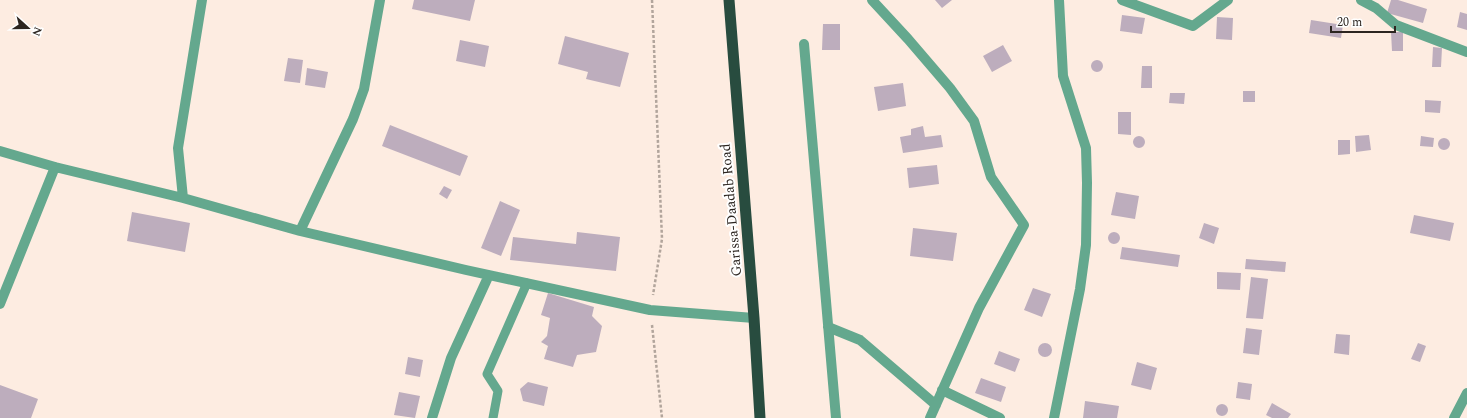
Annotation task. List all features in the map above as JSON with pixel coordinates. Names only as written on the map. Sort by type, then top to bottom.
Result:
[{"type":"highway","name":"Garissa-Daadab Road","points":[[729,0],[754,318],[760,418]]},
{"type":"street","points":[[183,198],[178,148],[202,0]]},
{"type":"street","points":[[300,230],[332,166],[359,104],[364,89],[380,0]]},
{"type":"street","points":[[872,0],[950,88],[974,120],[991,177],[1024,225],[979,308],[930,418]]},
{"type":"street","points":[[1054,418],[1080,289],[1086,245],[1087,183],[1086,148],[1063,76],[1058,0]]},
{"type":"street","points":[[1122,0],[1192,26],[1228,0]]},
{"type":"street","points":[[1360,0],[1376,8],[1396,25],[1467,52]]},
{"type":"street","points":[[804,44],[836,418]]},
{"type":"street","points":[[0,151],[55,167],[183,198],[300,230],[489,275],[650,310],[754,318]]},
{"type":"street","points":[[0,304],[3,286],[55,167]]},
{"type":"street","points":[[432,418],[451,358],[489,275]]},
{"type":"street","points":[[828,327],[860,340],[936,405]]},
{"type":"street","points":[[942,390],[1000,418]]},
{"type":"street","points":[[1454,418],[1467,393]]},
{"type":"lane","points":[[493,418],[498,391],[487,374],[527,283]]},
{"type":"path","points":[[652,0],[662,239],[650,310],[662,418]]},
{"type":"building","points":[[414,0],[475,0],[470,21],[412,9]]},
{"type":"building","points":[[935,0],[952,0],[942,8]]},
{"type":"building","points":[[1391,0],[1398,0],[1427,9],[1423,23],[1387,13]]},
{"type":"building","points":[[1460,12],[1467,14],[1467,30],[1457,27]]},
{"type":"building","points":[[1122,15],[1145,18],[1142,34],[1120,31]]},
{"type":"building","points":[[1217,17],[1233,18],[1232,40],[1216,39]]},
{"type":"building","points":[[1311,20],[1343,25],[1341,38],[1309,33]]},
{"type":"building","points":[[823,24],[840,24],[840,50],[822,50]]},
{"type":"building","points":[[1391,32],[1403,32],[1403,51],[1392,51]]},
{"type":"building","points":[[565,36],[629,53],[620,87],[586,79],[588,72],[558,64]]},
{"type":"building","points":[[460,40],[489,46],[485,67],[456,61]]},
{"type":"building","points":[[1003,45],[1012,61],[992,72],[983,56]]},
{"type":"building","points":[[1433,47],[1442,48],[1441,67],[1432,67]]},
{"type":"building","points":[[288,58],[303,60],[300,83],[284,81]]},
{"type":"building","points":[[1099,60],[1102,61],[1102,71],[1095,72],[1092,71],[1091,64],[1092,61]]},
{"type":"building","points":[[1142,66],[1152,66],[1152,88],[1141,88]]},
{"type":"building","points":[[307,68],[328,72],[325,88],[305,85]]},
{"type":"building","points":[[903,83],[906,106],[878,111],[874,87]]},
{"type":"building","points":[[1243,91],[1255,91],[1255,102],[1243,102]]},
{"type":"building","points":[[1170,93],[1185,93],[1184,104],[1169,103]]},
{"type":"building","points":[[1425,100],[1441,101],[1440,113],[1425,112]]},
{"type":"building","points":[[1118,112],[1131,112],[1131,135],[1118,134]]},
{"type":"building","points":[[390,125],[468,156],[460,176],[382,146]]},
{"type":"building","points":[[923,126],[925,137],[941,135],[943,147],[903,153],[900,137],[911,135],[911,129]]},
{"type":"building","points":[[1369,135],[1371,150],[1356,152],[1355,136]]},
{"type":"building","points":[[1141,136],[1144,137],[1144,147],[1137,148],[1134,147],[1133,140],[1134,137]]},
{"type":"building","points":[[1421,136],[1434,138],[1433,147],[1420,146]]},
{"type":"building","points":[[1446,138],[1449,139],[1449,149],[1442,150],[1439,149],[1438,142],[1439,139]]},
{"type":"building","points":[[1338,140],[1350,140],[1350,154],[1338,155]]},
{"type":"building","points":[[937,165],[939,184],[909,188],[907,168]]},
{"type":"building","points":[[444,186],[452,190],[447,199],[439,194]]},
{"type":"building","points":[[1116,192],[1139,196],[1135,219],[1111,215]]},
{"type":"building","points":[[500,201],[520,210],[501,256],[481,248]]},
{"type":"building","points":[[132,212],[190,223],[185,252],[127,241]]},
{"type":"building","points":[[1414,215],[1454,223],[1450,241],[1410,233]]},
{"type":"building","points":[[1204,223],[1219,228],[1214,244],[1199,238]]},
{"type":"building","points":[[913,228],[957,233],[953,261],[910,256]]},
{"type":"building","points":[[577,232],[620,237],[616,271],[510,260],[513,237],[576,244]]},
{"type":"building","points":[[1116,232],[1119,233],[1119,243],[1112,244],[1109,243],[1108,236],[1109,233]]},
{"type":"building","points":[[1122,247],[1180,255],[1178,267],[1120,259]]},
{"type":"building","points":[[1246,259],[1286,262],[1285,272],[1245,269]]},
{"type":"building","points":[[1217,272],[1241,273],[1240,290],[1217,289]]},
{"type":"building","points":[[1251,277],[1268,279],[1263,319],[1246,318]]},
{"type":"building","points":[[1033,288],[1051,294],[1042,317],[1024,310]]},
{"type":"building","points":[[548,293],[594,307],[592,316],[602,326],[596,352],[577,355],[573,367],[544,359],[548,346],[541,342],[547,336],[550,318],[541,315]]},
{"type":"building","points":[[1246,328],[1262,330],[1259,355],[1243,353]]},
{"type":"building","points":[[1336,334],[1350,335],[1349,355],[1334,353]]},
{"type":"building","points":[[1042,343],[1048,343],[1052,347],[1052,353],[1048,357],[1042,357],[1038,353],[1038,347]]},
{"type":"building","points":[[1418,343],[1426,346],[1420,362],[1411,359]]},
{"type":"building","points":[[999,351],[1020,359],[1015,372],[994,364]]},
{"type":"building","points":[[408,357],[423,360],[420,377],[405,374]]},
{"type":"building","points":[[1137,362],[1157,368],[1151,390],[1131,385]]},
{"type":"building","points":[[981,378],[1006,387],[1001,402],[975,393]]},
{"type":"building","points":[[528,382],[548,387],[544,406],[523,401],[520,389]]},
{"type":"building","points":[[1238,382],[1252,384],[1250,400],[1236,398]]},
{"type":"building","points":[[0,385],[38,399],[31,418],[0,418]]},
{"type":"building","points":[[399,392],[420,396],[415,418],[394,415]]},
{"type":"building","points":[[1085,401],[1119,406],[1117,418],[1083,418]]},
{"type":"building","points":[[1272,403],[1291,414],[1288,418],[1272,418],[1266,415]]},
{"type":"building","points":[[1224,404],[1227,405],[1227,415],[1220,416],[1217,415],[1216,408],[1217,405]]}]
